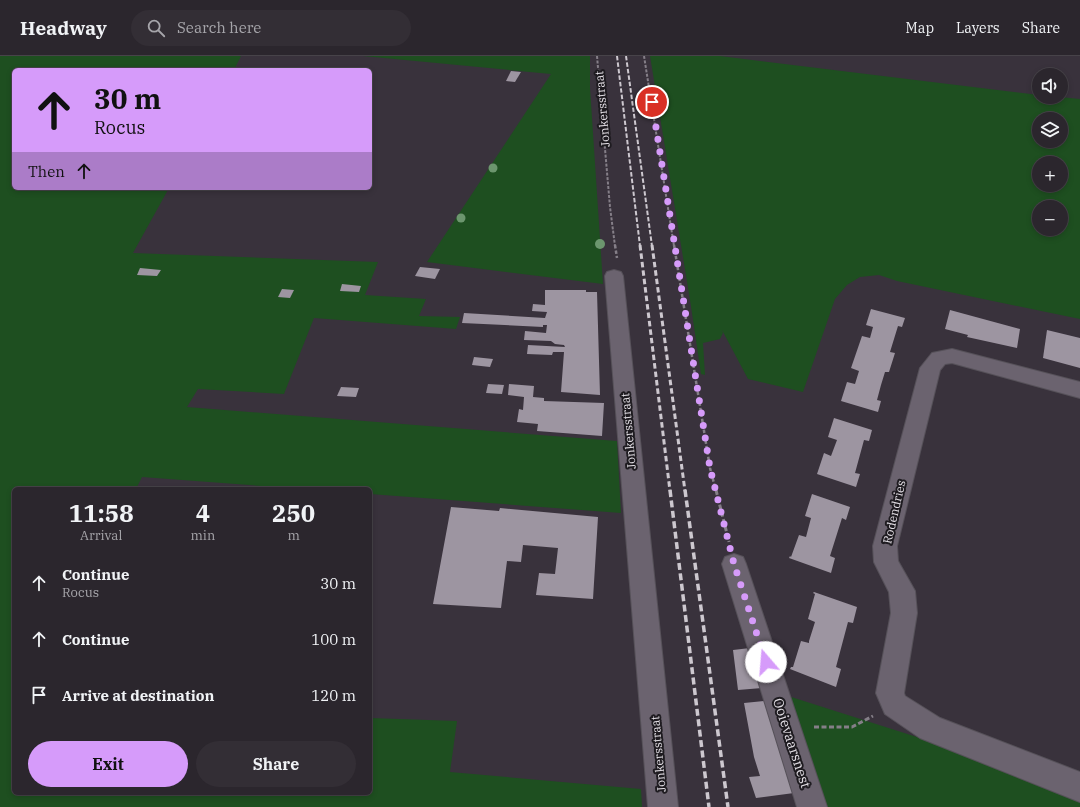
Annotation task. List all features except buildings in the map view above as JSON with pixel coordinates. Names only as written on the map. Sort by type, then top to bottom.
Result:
[{"type":"street","name":"Jonkersstraat","points":[[614,276],[663,807]]},
{"type":"street","name":"Rodendries","points":[[895,705],[890,693],[904,613],[902,591],[886,562],[885,546],[930,368],[939,358],[952,356],[1080,390]]},
{"type":"street","name":"Ooievaarsnest","points":[[734,564],[812,807]]},
{"type":"street","points":[[895,705],[930,728],[1080,787]]},
{"type":"path","name":"Jonkersstraat","points":[[597,56],[610,207],[618,268],[614,276]]},
{"type":"path","points":[[644,56],[685,302],[710,468],[734,564]]},
{"type":"path","points":[[788,732],[820,726],[852,727],[895,705]]},
{"type":"green space","points":[[0,56],[241,56],[235,68],[12,68],[12,190],[168,190],[133,253],[378,262],[365,295],[426,299],[419,316],[460,317],[456,329],[314,318],[284,394],[198,389],[187,407],[617,441],[621,513],[372,494],[372,487],[274,487],[142,477],[137,487],[12,487],[12,795],[372,795],[372,718],[457,721],[450,772],[641,789],[642,807],[0,807]]},
{"type":"green space","points":[[363,56],[590,56],[590,88],[603,284],[427,262],[551,74]]},
{"type":"green space","points":[[650,56],[720,56],[1032,94],[1032,104],[1068,104],[1068,98],[1080,99],[1080,319],[897,281],[879,275],[860,277],[847,285],[835,299],[803,392],[748,379],[722,330],[723,333],[720,339],[703,343],[705,375],[701,374]]},
{"type":"green space","points":[[785,695],[1080,789],[1080,807],[821,807]]},
{"type":"railway","points":[[617,56],[640,246]]},
{"type":"railway","points":[[626,56],[652,246]]},
{"type":"railway","points":[[640,245],[670,491]]},
{"type":"railway","points":[[652,245],[685,491]]},
{"type":"railway","points":[[670,490],[709,807]]},
{"type":"railway","points":[[685,490],[728,807]]},
{"type":"route","points":[[652,102],[710,468],[734,564],[766,662]]}]
